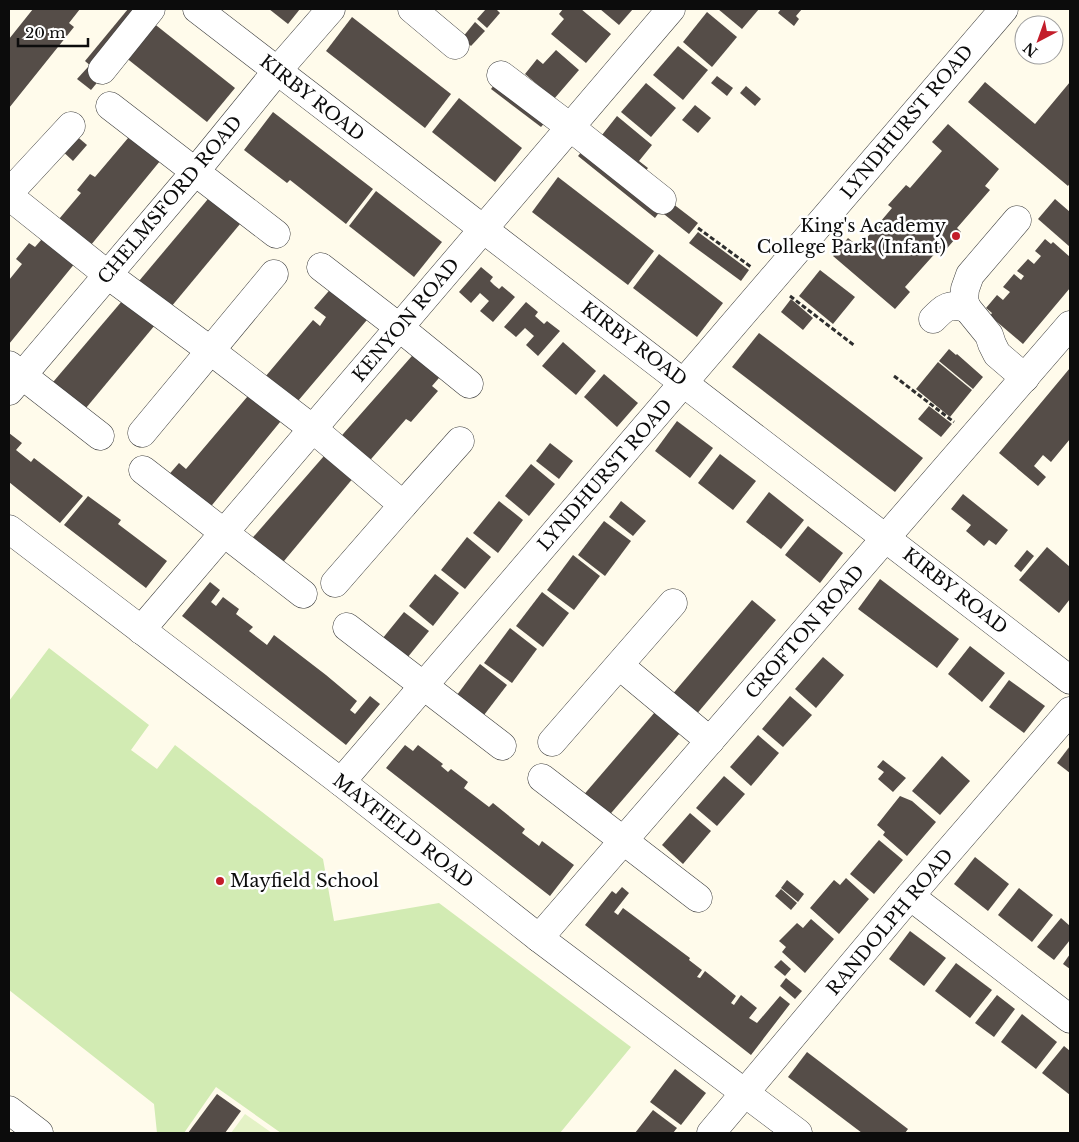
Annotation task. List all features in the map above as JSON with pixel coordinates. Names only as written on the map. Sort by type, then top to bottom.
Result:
[{"type":"street","points":[[102,70],[151,9]]},
{"type":"street","name":"KIRBY ROAD","points":[[197,9],[1070,680]]},
{"type":"street","name":"CHELMSFORD ROAD","points":[[13,377],[108,275],[277,71],[331,9]]},
{"type":"street","points":[[412,9],[455,44]]},
{"type":"street","name":"KENYON ROAD","points":[[141,630],[670,9]]},
{"type":"street","name":"LYNDHURST ROAD","points":[[341,782],[772,282],[1004,9]]},
{"type":"street","points":[[500,74],[662,200]]},
{"type":"street","points":[[110,106],[194,173],[276,234]]},
{"type":"street","points":[[71,126],[9,195],[108,275],[211,350],[313,429],[403,505]]},
{"type":"street","points":[[1017,220],[970,275],[965,289],[964,300],[966,308],[989,335],[997,354],[1025,378]]},
{"type":"street","points":[[321,268],[400,328],[469,384]]},
{"type":"street","points":[[142,433],[274,274]]},
{"type":"street","points":[[932,319],[944,307],[956,305],[966,308]]},
{"type":"street","name":"CROFTON ROAD","points":[[539,938],[1070,325]]},
{"type":"street","points":[[13,377],[100,436]]},
{"type":"street","points":[[335,583],[460,441]]},
{"type":"street","points":[[143,470],[303,594]]},
{"type":"street","name":"MAYFIELD ROAD","points":[[9,529],[341,782],[539,938],[798,1133]]},
{"type":"street","points":[[552,742],[673,603]]},
{"type":"street","points":[[347,627],[502,746]]},
{"type":"street","points":[[620,666],[710,741]]},
{"type":"street","name":"RANDOLPH ROAD","points":[[711,1133],[910,896],[1070,711]]},
{"type":"street","points":[[542,778],[698,898]]},
{"type":"street","points":[[910,896],[1070,1019]]},
{"type":"street","points":[[9,1110],[38,1133]]},
{"type":"path","points":[[698,228],[855,346]]},
{"type":"path","points":[[894,376],[974,437]]},
{"type":"green space","name":"Mayfield School","points":[[49,648],[149,725],[131,750],[157,769],[175,745],[323,859],[334,921],[439,903],[631,1047],[560,1133],[281,1133],[216,1087],[184,1133],[157,1133],[154,1104],[9,990],[9,701]]},
{"type":"green space","points":[[245,1114],[272,1133],[231,1133]]},
{"type":"building","points":[[33,9],[80,9],[69,23],[74,27],[9,108],[9,39]]},
{"type":"building","points":[[128,9],[142,9],[93,68],[85,61]]},
{"type":"building","points":[[269,9],[300,9],[288,24]]},
{"type":"building","points":[[486,9],[496,9],[500,13],[487,28],[477,19]]},
{"type":"building","points":[[563,9],[581,9],[611,34],[586,63],[551,34],[564,19],[559,14]]},
{"type":"building","points":[[600,9],[633,9],[619,25]]},
{"type":"building","points":[[718,9],[759,9],[742,29]]},
{"type":"building","points":[[781,9],[802,9],[796,16],[799,19],[794,26],[778,13]]},
{"type":"building","points":[[707,12],[737,37],[712,67],[683,42]]},
{"type":"building","points":[[352,17],[451,94],[425,128],[326,51]]},
{"type":"building","points":[[152,22],[235,88],[207,122],[125,57]]},
{"type":"building","points":[[475,22],[485,31],[471,46],[462,38]]},
{"type":"building","points":[[678,46],[708,70],[683,100],[653,75]]},
{"type":"building","points":[[556,50],[579,70],[554,99],[525,74],[537,59],[543,64]]},
{"type":"building","points":[[88,67],[101,78],[91,90],[77,79]]},
{"type":"building","points":[[717,76],[733,88],[727,96],[711,83]]},
{"type":"building","points":[[497,81],[548,119],[541,127],[491,89]]},
{"type":"building","points":[[985,82],[1035,124],[1070,82],[1070,183],[1068,186],[968,102]]},
{"type":"building","points":[[646,83],[676,108],[651,137],[621,112]]},
{"type":"building","points":[[746,86],[761,99],[755,106],[740,93]]},
{"type":"building","points":[[459,98],[522,148],[495,182],[432,132]]},
{"type":"building","points":[[695,105],[711,118],[698,133],[682,120]]},
{"type":"building","points":[[273,112],[373,189],[346,224],[290,180],[287,183],[244,150]]},
{"type":"building","points":[[617,116],[652,145],[639,161],[648,168],[641,176],[598,140]]},
{"type":"building","points":[[948,124],[999,169],[985,186],[990,190],[957,228],[961,232],[943,253],[939,249],[905,287],[910,292],[895,309],[833,256],[848,238],[859,247],[892,208],[888,205],[906,185],[910,188],[942,151],[932,142]]},
{"type":"building","points":[[134,131],[165,155],[86,251],[54,225],[81,193],[77,190],[90,174],[95,177]]},
{"type":"building","points":[[73,133],[87,145],[73,161],[59,148]]},
{"type":"building","points":[[587,145],[668,200],[698,223],[689,234],[660,211],[655,218],[578,156]]},
{"type":"building","points":[[558,177],[654,251],[628,285],[532,212]]},
{"type":"building","points":[[376,191],[442,242],[414,277],[349,226]]},
{"type":"building","points":[[213,193],[245,218],[166,313],[134,287]]},
{"type":"building","points":[[1055,199],[1070,212],[1070,247],[1038,219]]},
{"type":"building","points":[[49,231],[80,257],[9,344],[9,280],[22,264],[16,259],[29,243],[35,247]]},
{"type":"building","points":[[698,232],[749,270],[741,281],[689,243]]},
{"type":"building","points":[[1045,239],[1051,244],[1053,242],[1070,257],[1070,288],[1023,344],[990,316],[992,313],[986,308],[997,295],[1003,300],[1010,292],[1003,287],[1014,274],[1021,280],[1024,276],[1017,271],[1028,259],[1034,264],[1041,256],[1035,251]]},
{"type":"building","points":[[659,254],[723,303],[697,337],[633,288]]},
{"type":"building","points":[[481,267],[493,277],[490,281],[494,285],[499,289],[502,286],[515,297],[493,322],[480,311],[489,301],[480,293],[471,303],[459,292]]},
{"type":"building","points":[[820,270],[855,297],[833,324],[799,296]]},
{"type":"building","points":[[334,285],[372,314],[292,408],[260,383],[313,320],[320,326],[326,317],[314,308]]},
{"type":"building","points":[[128,294],[160,319],[81,414],[48,388]]},
{"type":"building","points":[[791,299],[813,318],[803,330],[781,312]]},
{"type":"building","points":[[526,302],[538,312],[535,316],[544,324],[547,321],[560,331],[538,356],[526,345],[534,336],[525,328],[516,337],[504,327]]},
{"type":"building","points":[[759,333],[923,458],[895,492],[732,367]]},
{"type":"building","points":[[563,342],[596,371],[576,395],[542,366]]},
{"type":"building","points":[[419,348],[445,371],[432,386],[438,391],[411,422],[406,419],[365,466],[336,442]]},
{"type":"building","points":[[949,349],[983,377],[973,389],[939,361]]},
{"type":"building","points":[[938,362],[972,390],[950,417],[916,389]]},
{"type":"building","points":[[1070,368],[1070,439],[1051,462],[1043,455],[1034,466],[1046,477],[1038,486],[999,453]]},
{"type":"building","points":[[604,374],[638,403],[617,427],[584,397]]},
{"type":"building","points":[[253,390],[285,416],[208,510],[165,479],[179,463],[186,469]]},
{"type":"building","points":[[929,406],[952,424],[941,437],[918,419]]},
{"type":"building","points":[[677,421],[713,448],[690,478],[655,451]]},
{"type":"building","points":[[9,433],[22,443],[16,450],[31,462],[34,458],[83,496],[60,523],[9,482]]},
{"type":"building","points":[[550,443],[573,461],[559,479],[536,461]]},
{"type":"building","points":[[331,448],[359,471],[279,567],[248,543]]},
{"type":"building","points":[[720,454],[756,481],[733,510],[698,483]]},
{"type":"building","points":[[531,464],[555,484],[529,516],[505,496]]},
{"type":"building","points":[[769,492],[804,520],[781,549],[746,522]]},
{"type":"building","points":[[963,494],[1008,530],[996,545],[989,540],[984,546],[966,531],[971,525],[951,509]]},
{"type":"building","points":[[88,496],[121,520],[118,524],[167,561],[146,588],[64,525]]},
{"type":"building","points":[[499,501],[523,520],[498,553],[473,533]]},
{"type":"building","points":[[621,501],[646,521],[633,536],[609,517]]},
{"type":"building","points":[[604,521],[631,541],[605,576],[578,555]]},
{"type":"building","points":[[808,526],[843,553],[820,583],[785,555]]},
{"type":"building","points":[[467,537],[491,557],[465,589],[441,570]]},
{"type":"building","points":[[1047,547],[1070,567],[1070,599],[1059,613],[1019,580]]},
{"type":"building","points":[[1027,550],[1034,556],[1021,572],[1014,566]]},
{"type":"building","points":[[573,555],[600,576],[574,610],[547,590]]},
{"type":"building","points":[[435,574],[459,593],[433,626],[409,606]]},
{"type":"building","points":[[880,579],[959,639],[937,668],[858,609]]},
{"type":"building","points":[[210,582],[220,590],[211,602],[216,606],[223,597],[239,609],[236,614],[253,627],[249,631],[267,645],[274,635],[326,675],[357,701],[350,710],[355,714],[370,696],[380,704],[346,745],[182,616]]},
{"type":"building","points":[[542,592],[569,613],[543,647],[516,626]]},
{"type":"building","points":[[752,600],[776,620],[695,716],[671,696]]},
{"type":"building","points":[[404,612],[429,631],[403,663],[378,644]]},
{"type":"building","points":[[510,628],[537,649],[512,683],[484,663]]},
{"type":"building","points":[[970,646],[1005,673],[982,702],[948,674]]},
{"type":"building","points":[[823,657],[844,675],[816,708],[795,689]]},
{"type":"building","points":[[480,664],[507,685],[481,719],[454,699]]},
{"type":"building","points":[[1009,680],[1045,706],[1024,733],[989,707]]},
{"type":"building","points":[[790,696],[812,715],[783,747],[762,729]]},
{"type":"building","points":[[661,705],[686,726],[606,819],[581,798]]},
{"type":"building","points":[[758,735],[779,753],[751,786],[730,767]]},
{"type":"building","points":[[405,745],[413,751],[418,745],[443,764],[441,766],[448,772],[451,769],[468,782],[464,788],[489,807],[493,803],[525,829],[522,833],[539,846],[542,841],[574,865],[550,896],[386,768]]},
{"type":"building","points":[[1070,746],[1070,773],[1057,763]]},
{"type":"building","points":[[942,756],[970,781],[940,815],[912,791]]},
{"type":"building","points":[[883,760],[906,778],[893,792],[878,779],[884,772],[877,767]]},
{"type":"building","points":[[724,776],[745,794],[717,826],[696,808]]},
{"type":"building","points":[[900,796],[912,801],[936,822],[907,856],[883,835],[885,832],[877,825]]},
{"type":"building","points":[[690,813],[711,831],[683,864],[662,845]]},
{"type":"building","points":[[879,840],[903,860],[874,894],[850,874]]},
{"type":"building","points":[[975,857],[1009,884],[988,911],[954,884]]},
{"type":"building","points":[[846,878],[869,899],[839,934],[810,908],[834,880],[840,885]]},
{"type":"building","points":[[787,880],[804,894],[798,902],[781,888]]},
{"type":"building","points":[[622,887],[629,893],[614,912],[618,915],[623,908],[690,958],[689,960],[702,970],[697,977],[700,978],[705,971],[736,996],[731,1003],[734,1005],[741,995],[757,1008],[749,1018],[757,1023],[780,996],[790,1004],[751,1055],[585,925],[612,891],[616,894]]},
{"type":"building","points":[[1019,888],[1053,915],[1032,942],[998,915]]},
{"type":"building","points":[[781,889],[797,903],[791,910],[775,896]]},
{"type":"building","points":[[1061,918],[1070,926],[1070,940],[1054,960],[1037,947]]},
{"type":"building","points":[[811,919],[834,939],[805,973],[782,952],[786,947],[779,941],[797,923],[803,928]]},
{"type":"building","points":[[910,931],[946,958],[924,986],[889,959]]},
{"type":"building","points":[[1070,954],[1070,969],[1063,964]]},
{"type":"building","points":[[781,960],[791,969],[785,976],[774,967]]},
{"type":"building","points":[[956,963],[992,990],[970,1018],[935,991]]},
{"type":"building","points":[[786,978],[802,991],[795,999],[780,986]]},
{"type":"building","points":[[997,995],[1015,1009],[994,1037],[975,1023]]},
{"type":"building","points":[[1022,1014],[1057,1042],[1036,1069],[1001,1042]]},
{"type":"building","points":[[1064,1046],[1070,1051],[1070,1095],[1042,1073]]},
{"type":"building","points":[[807,1052],[908,1129],[905,1133],[862,1133],[788,1077]]},
{"type":"building","points":[[675,1069],[706,1093],[681,1125],[650,1102]]},
{"type":"building","points":[[217,1094],[241,1111],[225,1133],[188,1133]]},
{"type":"building","points":[[653,1110],[677,1128],[673,1133],[635,1133]]},
{"type":"place","name":"King's Academy College Park (Infant)","points":[[956,236]]},
{"type":"place","name":"Mayfield School","points":[[220,881]]}]
